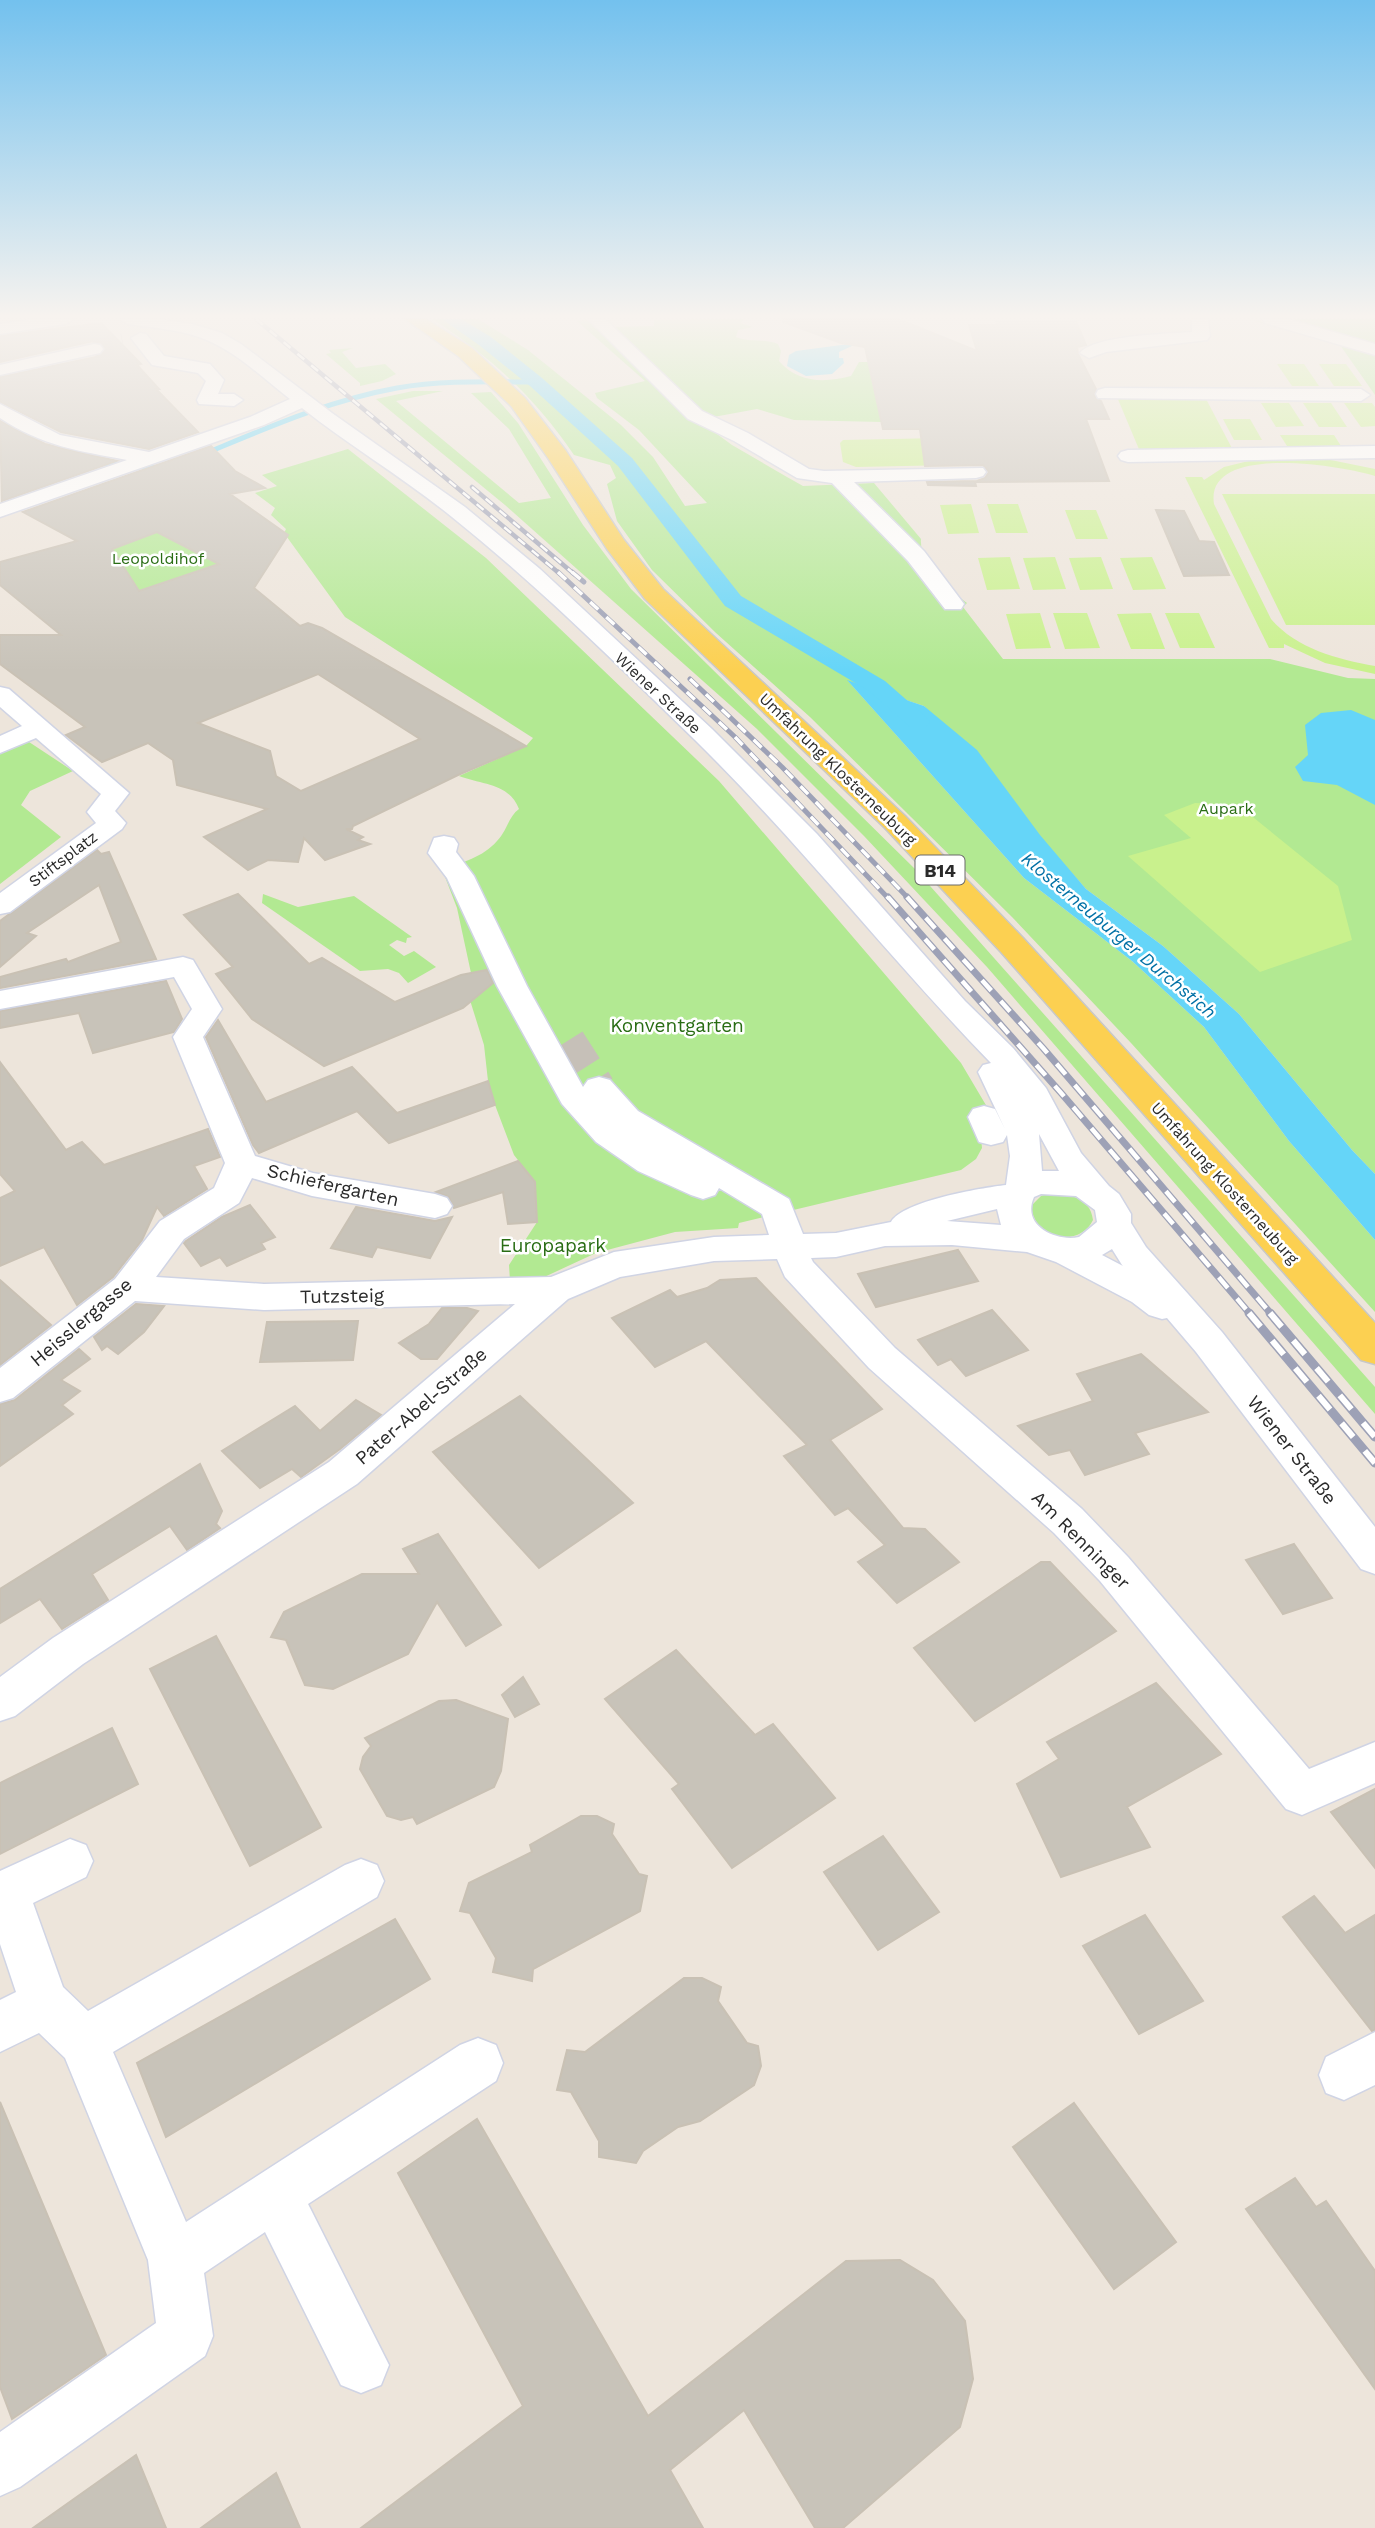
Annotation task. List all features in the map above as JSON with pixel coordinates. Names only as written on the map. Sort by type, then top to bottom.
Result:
[{"type":"main road","name":"Umfahrung Klosterneuburg","points":[[542,437],[558,456],[615,544],[654,594],[895,822],[1012,945],[1375,1349]]},
{"type":"street","points":[[48,437],[144,460]]},
{"type":"street","points":[[0,511],[209,437]]},
{"type":"street","name":"Wiener Straße","points":[[354,437],[458,511],[532,574],[703,734],[807,840],[1035,1095],[1068,1159],[1111,1208],[1114,1224],[1134,1256],[1209,1342],[1375,1557]]},
{"type":"street","points":[[741,437],[804,474],[837,477],[976,472]]},
{"type":"street","points":[[1128,456],[1375,452]]},
{"type":"street","points":[[837,477],[916,556],[953,604]]},
{"type":"street","name":"Stiftsplatz","points":[[0,694],[116,793],[100,812],[113,823],[0,906]]},
{"type":"street","points":[[0,745],[38,728]]},
{"type":"street","points":[[444,844],[442,853],[460,876],[512,986],[573,1097],[608,1134],[649,1163],[708,1190],[777,1207]]},
{"type":"street","name":"Schiefergarten","points":[[0,1000],[183,967],[207,1009],[188,1037],[242,1163],[312,1184],[435,1206]]},
{"type":"street","name":"Wiener Straße","points":[[973,1028],[978,1045],[1017,1111],[1026,1149],[1019,1193],[1013,1207],[1016,1220],[1051,1246],[1145,1293],[1209,1342]]},
{"type":"street","points":[[599,1087],[627,1119],[777,1207],[789,1247]]},
{"type":"street","name":"Heisslergasse","points":[[0,1388],[128,1288],[172,1230],[227,1195],[242,1163]]},
{"type":"street","points":[[1019,1193],[1037,1183],[1056,1181],[1077,1184],[1096,1194]]},
{"type":"street","name":"Pater-Abel-Straße","points":[[0,1702],[68,1651],[343,1473],[555,1290],[614,1265],[714,1249],[836,1245],[885,1234],[943,1211],[1019,1193]]},
{"type":"street","points":[[1051,1246],[1095,1247],[1106,1238],[1114,1224]]},
{"type":"street","name":"Pater-Abel-Straße","points":[[885,1234],[952,1233],[1051,1246]]},
{"type":"street","name":"Am Renninger","points":[[789,1247],[797,1268],[882,1358],[1068,1521],[1114,1569],[1302,1794],[1375,1762]]},
{"type":"street","name":"Tutzsteig","points":[[128,1288],[264,1297],[555,1290]]},
{"type":"street","points":[[0,2467],[185,2336],[174,2260],[83,2041],[22,2015],[6,1892],[70,1861]]},
{"type":"street","points":[[83,2041],[361,1881]]},
{"type":"street","points":[[174,2260],[478,2063]]},
{"type":"street","points":[[275,2196],[361,2365]]},
{"type":"green space","points":[[422,437],[439,437],[519,503],[551,498],[514,437],[527,437],[583,525],[631,589],[915,869],[1375,1387],[1375,1414],[987,967],[864,836],[757,729],[505,505]]},
{"type":"green space","name":"Aupark","points":[[561,437],[633,437],[653,457],[685,506],[707,503],[645,437],[721,437],[803,486],[874,483],[921,539],[930,567],[967,603],[963,607],[1003,659],[1270,659],[1348,678],[1375,679],[1375,1174],[1239,1014],[1163,946],[1086,889],[924,706],[848,681],[1024,878],[1132,961],[1204,1027],[1289,1141],[1375,1240],[1375,1312],[1131,1043],[1012,917],[810,717],[716,633],[652,570],[617,521],[607,484],[616,478],[610,465],[574,455]]},
{"type":"green space","points":[[1134,437],[1226,437],[1235,454],[1141,454]]},
{"type":"green space","points":[[1232,437],[1260,437],[1262,440],[1234,440]]},
{"type":"green space","points":[[1281,437],[1335,437],[1341,446],[1287,446]]},
{"type":"green space","points":[[941,438],[953,465],[856,467],[843,462],[840,443],[843,440]]},
{"type":"green space","name":"Konventgarten","points":[[348,449],[486,558],[719,781],[961,1063],[993,1117],[981,1137],[982,1148],[976,1159],[961,1170],[739,1223],[738,1228],[675,1232],[596,1253],[540,1279],[510,1281],[509,1265],[537,1222],[535,1182],[514,1155],[495,1105],[488,1081],[484,1045],[469,997],[491,981],[490,974],[471,973],[457,908],[442,869],[472,859],[491,847],[519,809],[515,800],[502,790],[459,776],[526,746],[533,738],[345,617],[284,533],[286,529],[271,515],[275,508],[255,493],[277,486],[262,475]]},
{"type":"green space","points":[[1261,458],[1321,458],[1375,469],[1375,476],[1308,464],[1252,465],[1231,472],[1217,485],[1214,504],[1271,619],[1305,645],[1332,656],[1375,666],[1375,674],[1325,663],[1284,644],[1284,648],[1269,648],[1185,477],[1202,477],[1204,480],[1224,467]]},
{"type":"green space","points":[[1222,494],[1375,494],[1375,625],[1286,625]]},
{"type":"green space","points":[[971,504],[979,533],[948,534],[940,505]]},
{"type":"green space","points":[[987,504],[1018,504],[1028,533],[996,533]]},
{"type":"green space","points":[[1065,510],[1096,510],[1108,539],[1076,539]]},
{"type":"green space","name":"Leopoldihof","points":[[183,522],[180,544],[219,564],[132,593],[112,549]]},
{"type":"green space","points":[[1010,557],[1020,589],[987,590],[978,558]]},
{"type":"green space","points":[[1055,557],[1066,589],[1033,590],[1023,558]]},
{"type":"green space","points":[[1101,557],[1113,589],[1080,590],[1069,558]]},
{"type":"green space","points":[[1152,557],[1166,589],[1133,590],[1120,558]]},
{"type":"green space","points":[[1040,613],[1051,648],[1016,649],[1006,614]]},
{"type":"green space","points":[[1053,613],[1087,613],[1100,648],[1065,649]]},
{"type":"green space","points":[[1151,613],[1165,649],[1131,649],[1117,614]]},
{"type":"green space","points":[[1165,613],[1199,613],[1215,648],[1180,648]]},
{"type":"green space","points":[[26,740],[73,771],[30,791],[21,805],[61,837],[0,884],[0,751]]},
{"type":"green space","name":"Aupark","points":[[1195,803],[1238,805],[1338,886],[1352,940],[1260,972],[1128,856],[1191,838],[1164,815]]},
{"type":"green space","points":[[263,894],[298,907],[354,896],[412,937],[407,938],[406,943],[397,940],[389,945],[404,956],[414,951],[436,967],[408,983],[399,973],[388,969],[360,971],[262,903]]},
{"type":"green space","points":[[1049,1193],[1071,1196],[1083,1201],[1093,1220],[1087,1229],[1068,1237],[1049,1233],[1040,1226],[1034,1218],[1031,1206],[1041,1196]]},
{"type":"water","points":[[847,680],[924,706],[977,750],[1040,835],[1086,889],[1163,946],[1239,1014],[1375,1174],[1375,1240],[1289,1141],[1204,1027],[1132,961],[1024,878]]},
{"type":"water","points":[[1351,710],[1375,720],[1375,805],[1337,785],[1303,781],[1295,767],[1308,755],[1305,725],[1321,713]]},
{"type":"building","points":[[0,437],[31,437],[45,444],[117,461],[2,501]]},
{"type":"building","points":[[87,437],[184,437],[149,449]]},
{"type":"building","points":[[921,437],[1093,437],[1109,481],[928,485],[927,482],[977,481],[985,478],[989,472],[983,465],[925,466]]},
{"type":"building","points":[[211,446],[235,471],[265,488],[230,494],[288,535],[254,588],[300,626],[308,623],[322,628],[526,746],[458,775],[353,826],[352,829],[346,829],[363,837],[358,840],[370,844],[325,860],[304,838],[298,862],[268,860],[248,870],[204,837],[267,809],[177,785],[173,760],[148,743],[102,762],[66,735],[85,727],[0,664],[0,635],[61,635],[0,585],[0,562],[77,541],[23,512]],"holes":[[[157,532],[219,564],[139,591],[112,549]],[[318,674],[420,739],[301,791],[276,776],[270,751],[198,723]]]},
{"type":"building","points":[[1156,510],[1184,511],[1199,541],[1214,542],[1229,575],[1184,576]]},
{"type":"building","points":[[97,850],[101,854],[109,852],[156,959],[0,988],[0,977],[66,959],[68,962],[121,942],[99,885],[27,933],[36,936],[0,967],[0,921]]},
{"type":"building","points":[[238,894],[309,964],[322,958],[395,1002],[461,975],[487,970],[493,983],[463,1008],[324,1066],[252,1019],[216,974],[233,967],[184,915]]},
{"type":"building","points":[[166,981],[182,1019],[174,1032],[93,1053],[79,1013],[0,1028],[0,1011]]},
{"type":"building","points":[[218,1020],[266,1102],[352,1067],[397,1113],[488,1081],[495,1105],[389,1143],[357,1111],[259,1153],[253,1145],[206,1037]]},
{"type":"building","points":[[0,1062],[66,1150],[82,1142],[104,1165],[208,1129],[220,1157],[194,1166],[207,1189],[164,1216],[157,1207],[142,1240],[113,1277],[77,1305],[44,1247],[0,1266],[0,1198],[15,1191],[0,1174]]},
{"type":"building","points":[[518,1161],[535,1182],[537,1222],[508,1224],[503,1192],[454,1208],[449,1197],[436,1192]]},
{"type":"building","points":[[250,1205],[275,1237],[261,1243],[265,1249],[227,1266],[220,1257],[201,1266],[184,1243],[222,1217]]},
{"type":"building","points":[[356,1207],[435,1221],[452,1217],[430,1258],[377,1247],[372,1257],[331,1248]]},
{"type":"building","points":[[958,1250],[978,1281],[876,1307],[858,1274]]},
{"type":"building","points":[[756,1278],[882,1409],[830,1440],[903,1528],[925,1529],[959,1562],[897,1603],[858,1562],[885,1545],[848,1508],[835,1515],[784,1456],[807,1445],[706,1341],[655,1367],[612,1318],[670,1290],[677,1297],[707,1288],[720,1280]]},
{"type":"building","points":[[0,1280],[51,1325],[0,1365]]},
{"type":"building","points":[[136,1304],[164,1306],[144,1332],[118,1354],[107,1346],[102,1350],[94,1337]]},
{"type":"building","points":[[442,1308],[478,1311],[437,1359],[421,1359],[399,1343],[429,1324]]},
{"type":"building","points":[[992,1310],[1028,1350],[966,1376],[951,1359],[938,1365],[918,1340]]},
{"type":"building","points":[[358,1321],[353,1360],[260,1362],[267,1322]]},
{"type":"building","points":[[79,1349],[90,1359],[61,1380],[80,1391],[62,1405],[73,1414],[0,1466],[0,1404],[15,1400]]},
{"type":"building","points":[[1141,1354],[1208,1412],[1135,1433],[1149,1454],[1085,1475],[1070,1450],[1049,1455],[1018,1426],[1093,1401],[1077,1374]]},
{"type":"building","points":[[520,1396],[633,1503],[539,1568],[433,1452]]},
{"type":"building","points":[[356,1400],[381,1415],[301,1477],[292,1469],[260,1488],[222,1451],[295,1406],[320,1431]]},
{"type":"building","points":[[200,1464],[222,1511],[216,1524],[220,1528],[187,1550],[170,1526],[92,1574],[108,1600],[62,1629],[40,1599],[0,1623],[0,1589]]},
{"type":"building","points":[[438,1534],[501,1625],[466,1646],[437,1602],[408,1654],[333,1689],[305,1685],[286,1640],[271,1637],[284,1612],[362,1574],[419,1574],[403,1549]]},
{"type":"building","points":[[1294,1544],[1332,1598],[1283,1614],[1246,1560]]},
{"type":"building","points":[[1041,1562],[1050,1562],[1116,1631],[975,1721],[914,1648]]},
{"type":"building","points":[[216,1636],[321,1827],[250,1866],[150,1669]]},
{"type":"building","points":[[676,1650],[755,1735],[773,1724],[835,1798],[732,1868],[672,1789],[679,1784],[605,1699]]},
{"type":"building","points":[[523,1677],[539,1704],[515,1717],[502,1695]]},
{"type":"building","points":[[1156,1683],[1221,1754],[1127,1807],[1150,1847],[1061,1877],[1017,1784],[1059,1759],[1047,1742]]},
{"type":"building","points":[[456,1700],[508,1719],[501,1771],[494,1787],[417,1824],[413,1817],[401,1820],[387,1816],[360,1769],[363,1757],[371,1746],[365,1738],[439,1701]]},
{"type":"building","points":[[112,1728],[138,1784],[0,1854],[0,1783]]},
{"type":"building","points":[[1375,1789],[1375,1868],[1331,1812]]},
{"type":"building","points":[[581,1816],[597,1816],[614,1824],[612,1834],[639,1874],[647,1876],[640,1911],[533,1969],[532,1981],[493,1972],[496,1958],[470,1913],[460,1911],[469,1883],[532,1852],[530,1845]]},
{"type":"building","points":[[883,1836],[939,1912],[878,1950],[824,1872]]},
{"type":"building","points":[[1314,1896],[1345,1933],[1375,1915],[1375,2030],[1372,2031],[1283,1917]]},
{"type":"building","points":[[1145,1915],[1203,2001],[1139,2034],[1083,1946]]},
{"type":"building","points":[[395,1919],[430,1979],[166,2137],[137,2063]]},
{"type":"building","points":[[684,1978],[702,1978],[721,1987],[718,2001],[747,2043],[758,2046],[761,2066],[754,2085],[700,2121],[678,2127],[643,2151],[636,2163],[599,2157],[599,2141],[571,2092],[557,2090],[567,2050],[585,2052]]},
{"type":"building","points":[[0,2102],[106,2355],[12,2419],[0,2387]]},
{"type":"building","points":[[1074,2103],[1176,2242],[1114,2289],[1013,2147]]},
{"type":"building","points":[[477,2119],[648,2416],[846,2261],[900,2260],[933,2280],[965,2321],[973,2379],[960,2427],[843,2528],[815,2528],[744,2410],[670,2470],[703,2528],[361,2528],[523,2406],[398,2173]]},
{"type":"building","points":[[1295,2178],[1316,2207],[1326,2201],[1375,2271],[1375,2389],[1246,2209]]},
{"type":"building","points":[[136,2455],[166,2528],[33,2528]]},
{"type":"building","points":[[276,2473],[300,2528],[201,2528]]},
{"type":"waterway","points":[[204,454],[247,437]]},
{"type":"waterway","name":"Klosterneuburger Durchstich","points":[[597,437],[625,462],[733,601],[877,686],[918,722]]},
{"type":"waterway","points":[[95,463],[160,468]]},
{"type":"tunnel","points":[[569,1040],[599,1087]]},
{"type":"railway","points":[[397,437],[560,574]]},
{"type":"railway","points":[[472,487],[574,574]]},
{"type":"railway","points":[[558,572],[735,737],[889,899]]},
{"type":"railway","points":[[572,572],[584,582]]},
{"type":"railway","points":[[690,679],[782,767],[909,899]]},
{"type":"railway","points":[[888,897],[1062,1094],[1251,1315]]},
{"type":"railway","points":[[907,897],[1043,1048],[1272,1315]]},
{"type":"railway","points":[[1249,1313],[1375,1463]]},
{"type":"railway","points":[[1270,1313],[1375,1437]]},
{"type":"park label","name":"Europapark","points":[[553,1245]]}]
